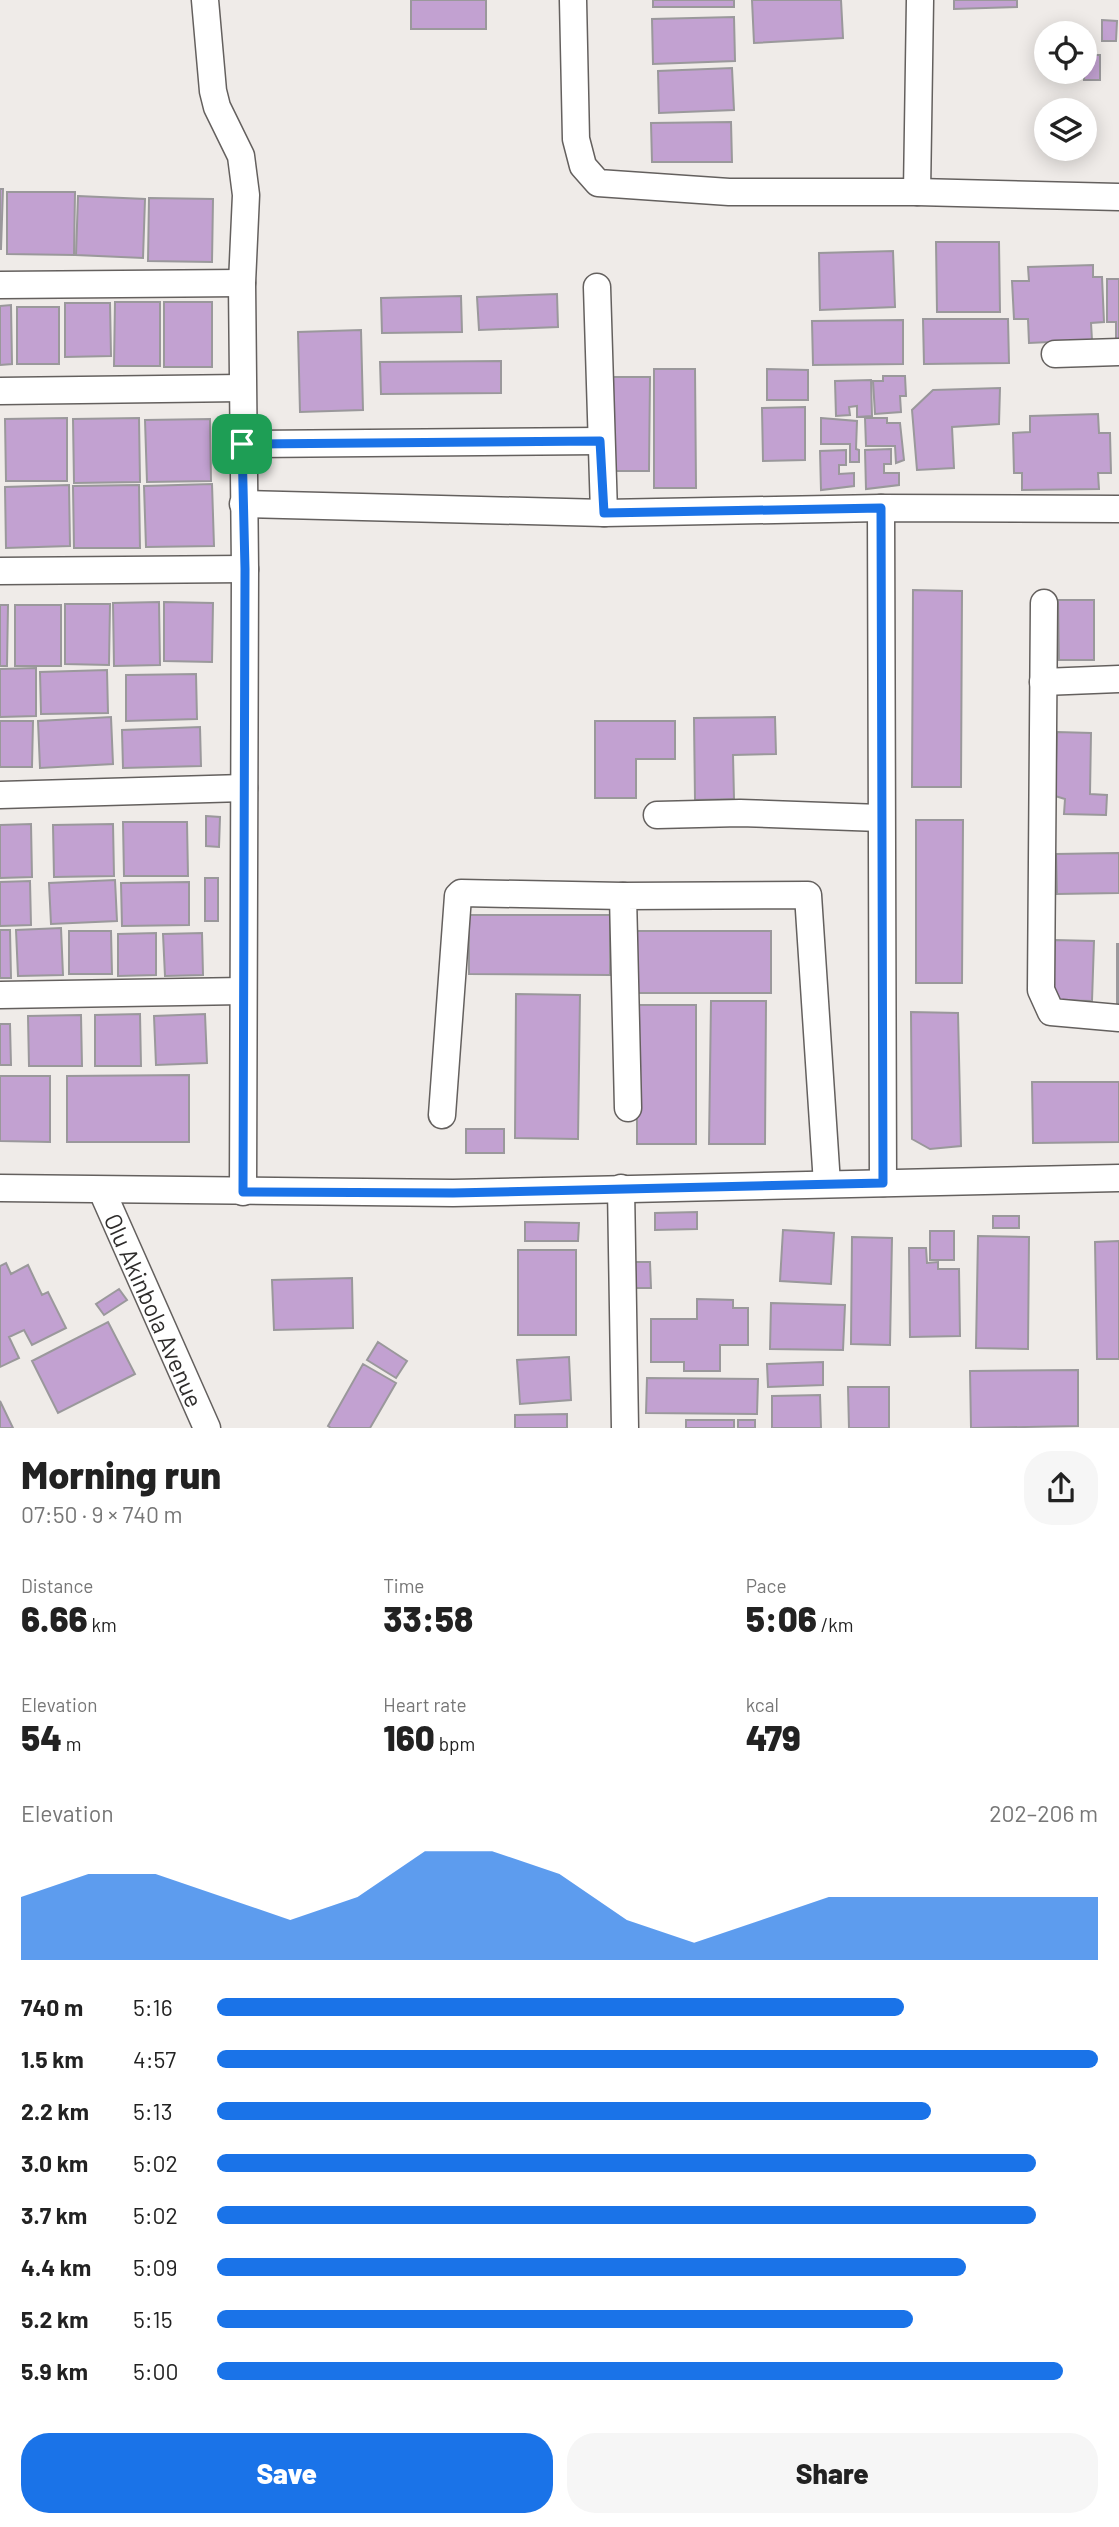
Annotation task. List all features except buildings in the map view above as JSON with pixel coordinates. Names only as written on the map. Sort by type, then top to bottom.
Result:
[{"type":"street","points":[[205,0],[213,91],[242,156],[245,175],[242,283],[245,569],[243,1192]]},
{"type":"street","points":[[573,0],[576,139],[583,166],[598,183],[729,192],[917,192],[1119,197]]},
{"type":"street","points":[[917,192],[920,0]]},
{"type":"street","points":[[0,285],[242,283]]},
{"type":"street","points":[[597,287],[604,513]]},
{"type":"street","points":[[1055,354],[1119,352]]},
{"type":"street","points":[[0,391],[242,388]]},
{"type":"street","points":[[242,444],[600,441]]},
{"type":"street","points":[[243,504],[604,513],[881,508],[1119,509]]},
{"type":"street","points":[[881,508],[883,1183]]},
{"type":"street","points":[[0,571],[245,569]]},
{"type":"street","points":[[1044,603],[1041,990],[1051,1012],[1119,1018]]},
{"type":"street","points":[[1044,682],[1119,679]]},
{"type":"street","points":[[0,795],[243,788]]},
{"type":"street","points":[[657,815],[740,813],[880,818]]},
{"type":"street","points":[[442,1115],[458,895],[461,893],[810,896],[827,1184]]},
{"type":"street","points":[[624,896],[628,1108]]},
{"type":"street","points":[[0,995],[243,991]]},
{"type":"street","points":[[0,1188],[453,1193],[1119,1178]]},
{"type":"street","points":[[621,1188],[625,1428]]},
{"type":"street","name":"Olu Akinbola Avenue","points":[[102,1191],[207,1428]]},
{"type":"route","points":[[600,441],[604,513],[881,508],[883,1183],[531,1189],[453,1193],[243,1192],[245,569],[242,444],[600,441]]}]
